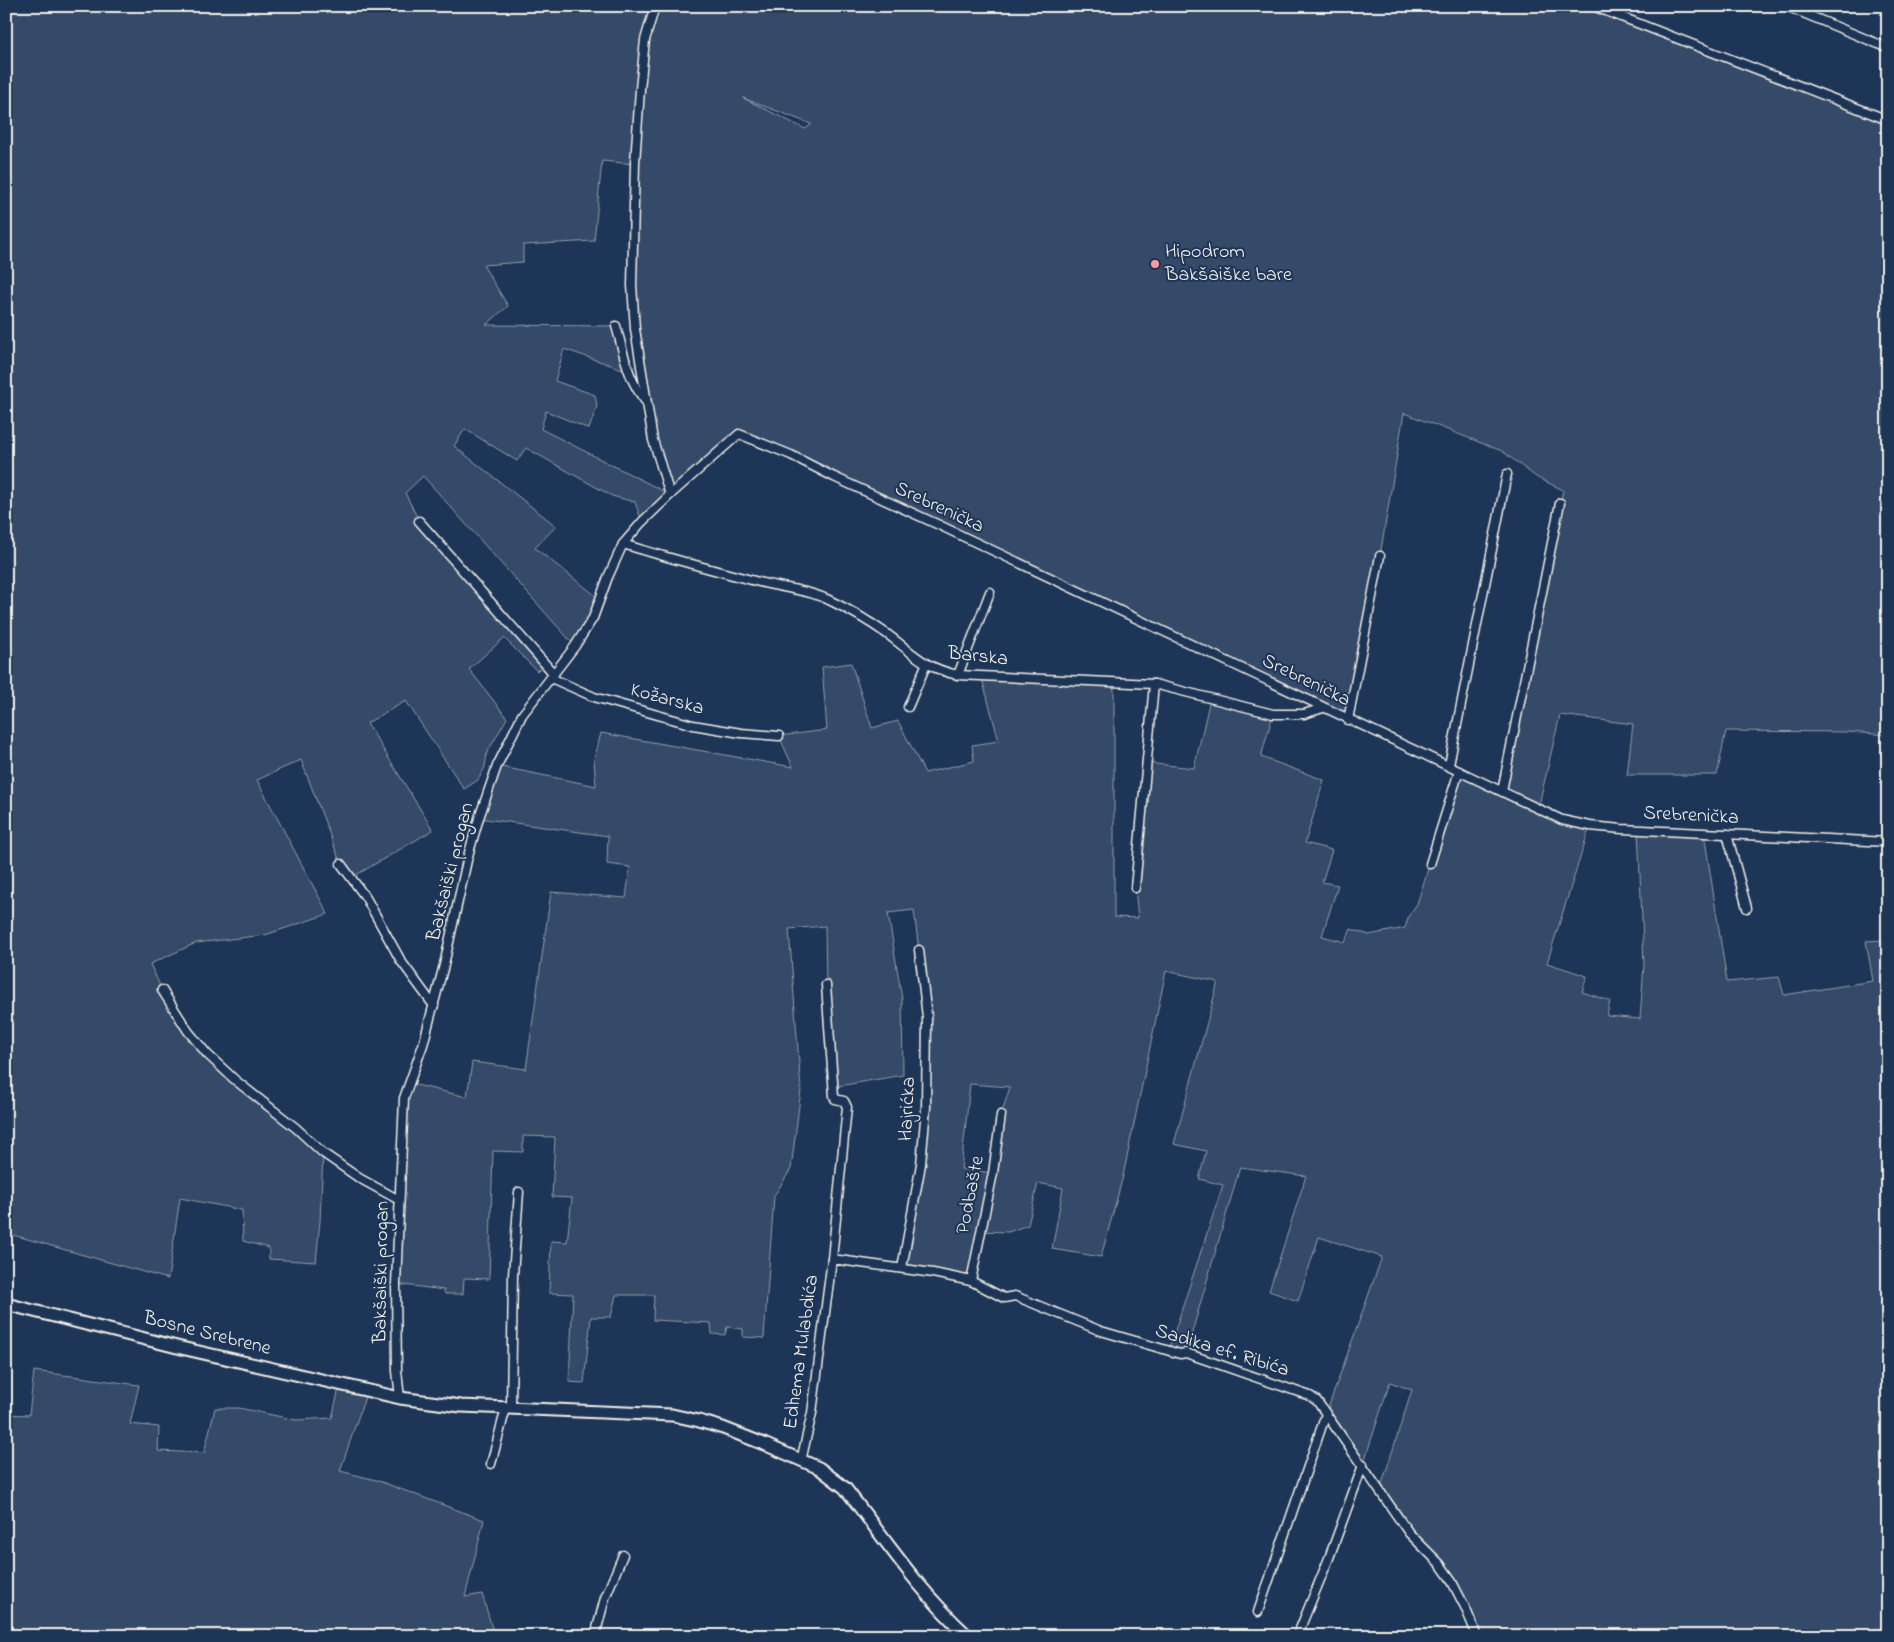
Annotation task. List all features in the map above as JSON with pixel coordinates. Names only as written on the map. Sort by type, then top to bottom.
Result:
[{"type":"street","points":[[655,6],[645,40],[640,88],[632,285],[635,329],[653,440],[670,494]]},
{"type":"street","points":[[1593,6],[1888,120]]},
{"type":"street","points":[[1786,6],[1888,48]]},
{"type":"street","points":[[616,326],[628,371],[636,389],[647,403]]},
{"type":"street","name":"Bakšaiški progan","points":[[400,1398],[396,1332],[399,1200],[404,1098],[423,1046],[444,966],[468,856],[497,766],[522,715],[576,646],[593,618],[608,577],[623,544],[670,494],[739,434]]},
{"type":"street","name":"Srebrenička","points":[[739,434],[791,455],[1562,820],[1590,826],[1888,842]]},
{"type":"street","points":[[1449,766],[1507,474]]},
{"type":"street","points":[[1502,791],[1560,503]]},
{"type":"street","points":[[419,521],[553,676]]},
{"type":"street","name":"Barska","points":[[623,544],[695,565],[816,595],[838,605],[887,634],[926,664],[944,672],[958,675],[1154,684],[1273,714],[1304,714],[1324,708]]},
{"type":"street","points":[[1348,720],[1380,556]]},
{"type":"street","points":[[958,675],[990,592]]},
{"type":"street","points":[[908,707],[926,664]]},
{"type":"street","name":"Kožarska","points":[[553,676],[594,697],[693,725],[741,733],[779,736]]},
{"type":"street","points":[[1135,888],[1154,684]]},
{"type":"street","points":[[1430,864],[1460,771]]},
{"type":"street","points":[[1727,834],[1747,908]]},
{"type":"street","points":[[341,864],[366,898],[401,961],[434,1006]]},
{"type":"street","name":"Hajrićka","points":[[902,1268],[924,1138],[927,1017],[919,950]]},
{"type":"street","points":[[826,985],[834,1096],[835,1099],[844,1101],[848,1107],[832,1259]]},
{"type":"street","points":[[162,990],[188,1031],[207,1054],[235,1080],[296,1128],[323,1153],[358,1178],[399,1200]]},
{"type":"street","name":"Podbašte","points":[[971,1281],[993,1173],[1002,1115]]},
{"type":"street","points":[[491,1464],[508,1408],[513,1275],[519,1192]]},
{"type":"street","name":"Edhema Mulabdića","points":[[802,1461],[812,1413],[832,1259],[844,1261]]},
{"type":"street","name":"Sadika ef. Ribića","points":[[844,1261],[902,1268],[971,1281],[1004,1298],[1015,1296],[1100,1331],[1180,1354],[1186,1353],[1310,1396],[1317,1401],[1409,1533],[1440,1564],[1450,1578],[1475,1631],[1475,1636]]},
{"type":"street","name":"Bosne Srebrene","points":[[6,1304],[177,1347],[400,1398],[461,1406],[672,1415],[723,1428],[819,1468],[845,1488],[917,1583],[947,1617],[968,1636]]},
{"type":"street","points":[[1258,1612],[1326,1414]]},
{"type":"street","points":[[1297,1636],[1322,1576],[1362,1465]]},
{"type":"street","points":[[594,1636],[605,1598],[623,1555]]},
{"type":"shaded area","points":[[6,6],[1599,6],[1888,119],[1888,735],[1848,732],[1726,731],[1717,775],[1627,775],[1633,724],[1560,715],[1538,809],[1590,826],[1547,963],[1587,976],[1582,992],[1610,1001],[1607,1016],[1640,1019],[1644,964],[1638,830],[1704,833],[1727,982],[1779,977],[1784,995],[1873,981],[1866,941],[1884,940],[1888,965],[1888,1636],[1475,1636],[1450,1578],[1379,1493],[1412,1390],[1390,1382],[1363,1465],[1326,1414],[1382,1257],[1319,1237],[1298,1301],[1269,1291],[1306,1176],[1240,1167],[1186,1353],[1168,1351],[1223,1185],[1199,1179],[1206,1151],[1174,1144],[1218,982],[1166,971],[1123,1176],[1101,1257],[1052,1249],[1063,1188],[1038,1183],[1028,1225],[1008,1232],[980,1231],[971,1281],[902,1268],[921,1164],[927,1017],[914,910],[888,913],[902,999],[903,1075],[833,1087],[826,985],[825,926],[789,929],[801,1090],[791,1169],[774,1196],[764,1338],[743,1337],[743,1329],[727,1327],[725,1335],[712,1334],[711,1323],[653,1320],[654,1295],[616,1295],[611,1317],[591,1317],[584,1383],[569,1382],[573,1294],[549,1293],[551,1241],[567,1242],[572,1198],[552,1197],[555,1137],[523,1136],[523,1152],[493,1151],[489,1279],[464,1278],[463,1294],[445,1294],[444,1290],[396,1284],[408,1083],[467,1097],[472,1062],[526,1069],[551,892],[626,898],[630,867],[607,864],[608,836],[479,818],[497,766],[596,786],[594,760],[601,733],[793,767],[779,736],[827,730],[822,667],[851,663],[872,728],[898,721],[925,773],[974,761],[972,745],[999,741],[981,675],[1114,682],[1114,917],[1138,918],[1135,888],[1147,763],[1194,768],[1210,699],[1273,714],[1261,757],[1324,780],[1305,843],[1332,850],[1322,882],[1338,885],[1322,936],[1345,942],[1351,929],[1369,935],[1405,928],[1409,915],[1417,904],[1459,771],[1501,791],[1563,490],[1536,477],[1502,451],[1404,413],[1380,556],[1348,720],[739,434],[642,522],[635,502],[612,496],[526,448],[517,461],[465,429],[454,446],[556,526],[535,548],[600,599],[575,646],[423,476],[405,493],[419,521],[545,663],[537,671],[504,638],[469,669],[507,718],[487,753],[485,767],[478,780],[464,789],[406,701],[367,723],[433,830],[351,878],[341,864],[301,760],[257,780],[328,914],[265,935],[196,943],[150,964],[162,990],[207,1054],[323,1153],[316,1262],[269,1259],[269,1248],[243,1241],[242,1210],[180,1198],[168,1279],[6,1233]],"holes":[[[743,98],[811,124],[811,125],[805,129]],[[602,161],[635,164],[635,329],[662,472],[669,494],[541,429],[546,411],[589,429],[597,406],[595,395],[555,381],[564,349],[628,371],[616,326],[486,325],[508,306],[483,265],[523,262],[523,245],[594,241]],[[970,1084],[1010,1087],[1001,1115],[993,1173],[961,1169]]]},
{"type":"shaded area","points":[[34,1371],[139,1385],[130,1424],[159,1427],[158,1451],[204,1453],[215,1408],[239,1408],[296,1420],[332,1418],[340,1384],[367,1391],[340,1471],[376,1480],[484,1520],[465,1597],[482,1594],[492,1628],[491,1636],[6,1636],[6,1414],[29,1415]]},
{"type":"place","name":"Hipodrom Bakšaiške bare","points":[[1155,264]]}]
